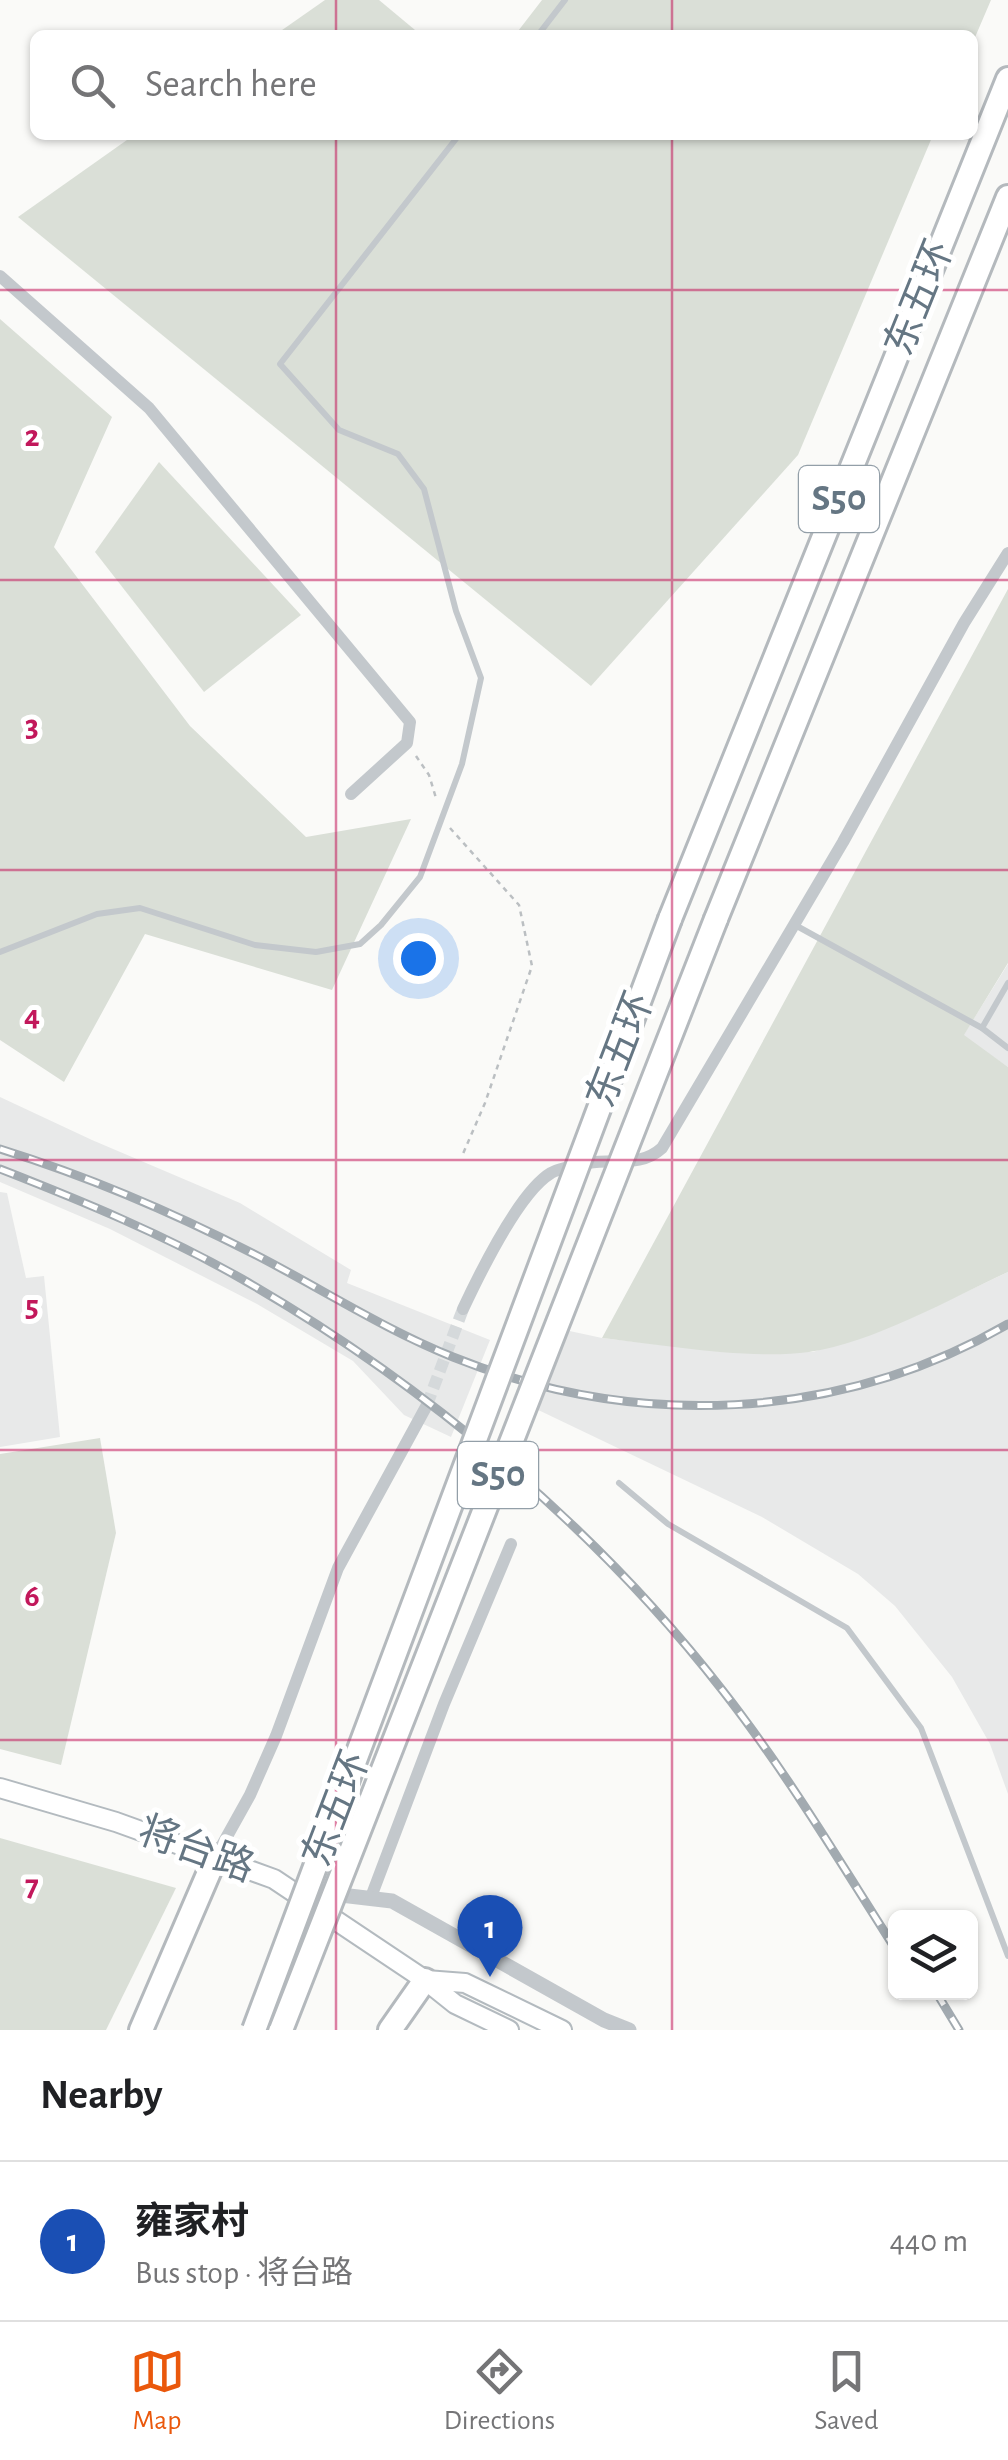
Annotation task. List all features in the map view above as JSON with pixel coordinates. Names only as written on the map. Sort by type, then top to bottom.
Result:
[{"type":"highway","name":"东五环","points":[[254,2030],[670,919],[1008,78]]},
{"type":"highway","name":"东五环","points":[[280,2030],[716,919],[1008,196]]},
{"type":"highway","points":[[141,2030],[216,1856]]},
{"type":"highway","points":[[390,2030],[425,1980]]},
{"type":"main road","name":"将台路","points":[[0,1788],[274,1878],[455,2004],[509,2030]]},
{"type":"main road","name":"将台路","points":[[425,1980],[465,1984],[562,2030]]},
{"type":"street","points":[[0,276],[149,408],[410,722],[407,742],[351,794]]},
{"type":"street","points":[[463,1309],[500,1238],[537,1186],[552,1172],[590,1162],[649,1160],[662,1148],[1008,553]]},
{"type":"street","points":[[216,1856],[276,1736],[338,1568],[427,1405]]},
{"type":"street","points":[[371,1897],[444,1704],[511,1544]]},
{"type":"street","points":[[294,1890],[392,1901],[604,2020],[629,2030]]},
{"type":"lane","points":[[542,30],[565,0]]},
{"type":"lane","points":[[0,952],[98,914],[140,908],[255,946],[316,952],[360,944],[381,925],[420,876],[462,764],[481,678],[456,611],[424,489],[398,454],[339,430],[280,364],[456,140]]},
{"type":"lane","points":[[794,924],[982,1028],[1008,1048]]},
{"type":"lane","points":[[982,1028],[1008,982]]},
{"type":"lane","points":[[619,1483],[668,1524],[847,1628],[921,1728],[1008,1956]]},
{"type":"path","points":[[407,742],[428,775],[444,820],[519,905],[532,966],[486,1103],[462,1156]]},
{"type":"shaded area","points":[[325,0],[379,0],[415,30],[282,30]]},
{"type":"shaded area","points":[[542,0],[991,0],[978,30],[519,30]]},
{"type":"shaded area","points":[[127,140],[931,140],[798,455],[591,686],[18,217]]},
{"type":"shaded area","points":[[0,319],[112,417],[54,547],[190,726],[306,837],[411,819],[332,990],[145,934],[64,1082],[0,1040]]},
{"type":"shaded area","points":[[159,462],[301,615],[204,692],[95,552]]},
{"type":"shaded area","points":[[1008,589],[1008,963],[964,1035],[1008,1067],[1008,1272],[884,1330],[809,1352],[734,1353],[602,1338]]},
{"type":"shaded area","points":[[1008,964],[1008,1067],[963,1036]]},
{"type":"shaded area","points":[[0,1097],[240,1203],[351,1270],[347,1283],[490,1340],[451,1437],[404,1415],[353,1361],[257,1304],[110,1229],[0,1182]]},
{"type":"shaded area","points":[[0,1192],[7,1193],[26,1278],[44,1276],[60,1437],[0,1447]]},
{"type":"shaded area","points":[[1008,1272],[1008,1794],[990,1744],[952,1677],[895,1606],[858,1574],[762,1517],[532,1407],[565,1330],[707,1350],[813,1352],[913,1317]]},
{"type":"shaded area","points":[[100,1438],[116,1533],[61,1765],[0,1749],[0,1454]]},
{"type":"shaded area","points":[[0,1838],[176,1888],[106,2030],[0,2030]]},
{"type":"tunnel","points":[[427,1405],[463,1309]]},
{"type":"railway","points":[[0,1149],[96,1183],[190,1223],[401,1334],[453,1357],[522,1381],[592,1396],[664,1404],[735,1405],[806,1397],[875,1381],[943,1357],[1008,1324]]},
{"type":"railway","points":[[0,1169],[123,1220],[242,1279],[375,1364],[502,1462],[619,1571],[723,1691],[791,1786],[888,1938]]},
{"type":"railway","points":[[941,2000],[959,2030]]},
{"type":"place","name":"雍家村","points":[[490,1977]]}]
